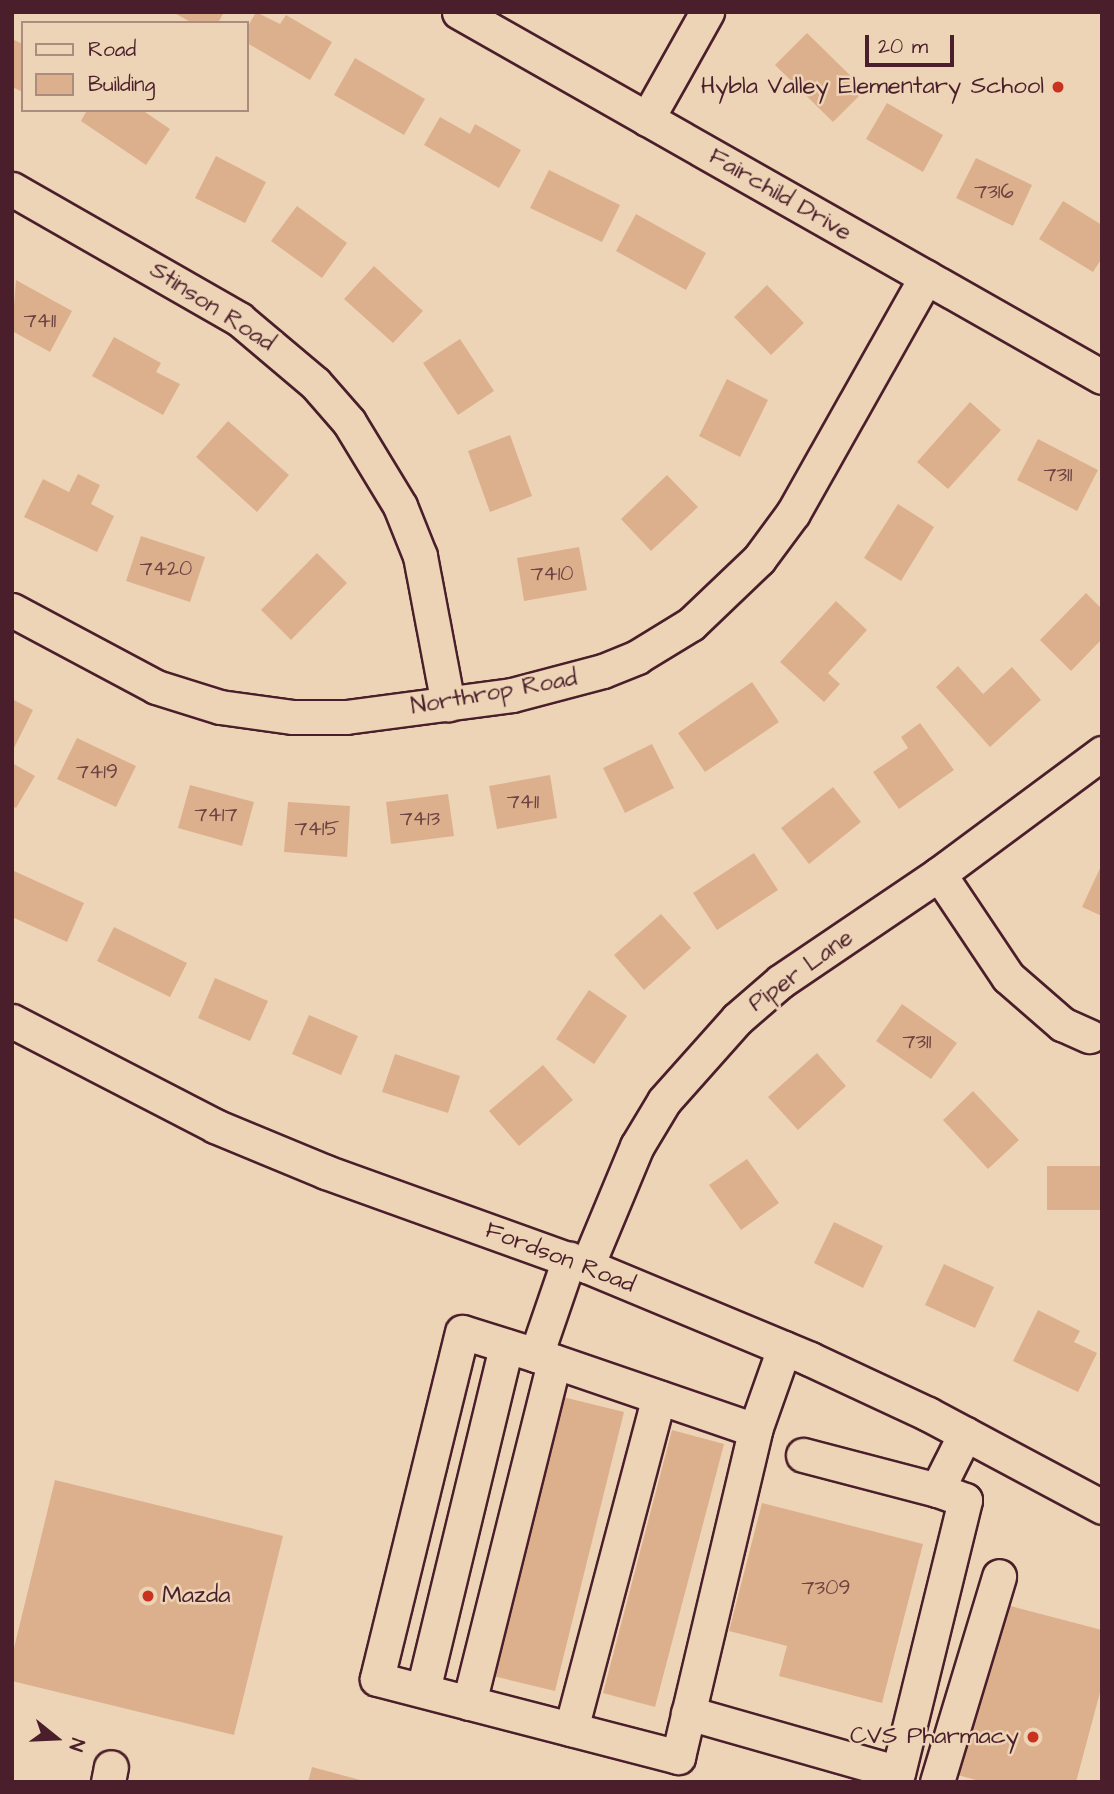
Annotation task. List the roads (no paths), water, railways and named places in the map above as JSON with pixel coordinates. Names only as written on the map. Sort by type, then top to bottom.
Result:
[{"type":"street","name":"Fairchild Drive","points":[[459,12],[1102,377]]},
{"type":"street","points":[[647,119],[707,12]]},
{"type":"street","name":"Stinson Road","points":[[12,189],[239,318],[306,374],[349,422],[400,506],[420,556],[448,704]]},
{"type":"street","name":"Northrop Road","points":[[12,610],[156,687],[220,707],[293,717],[346,718],[448,704],[556,686],[603,671],[665,642],[719,601],[759,559],[793,513],[926,277]]},
{"type":"street","name":"Piper Lane","points":[[532,1354],[636,1146],[700,1056],[780,981],[939,874],[1102,753]]},
{"type":"street","points":[[939,874],[1008,977],[1062,1024],[1089,1036]]},
{"type":"street","name":"Fordson Road","points":[[12,1021],[215,1126],[326,1172],[578,1263],[784,1348],[965,1434],[1102,1507]]},
{"type":"street","points":[[755,1430],[462,1332],[377,1679],[678,1758],[755,1430],[784,1348]]},
{"type":"street","points":[[423,1690],[532,1354]]},
{"type":"street","points":[[469,1703],[532,1354]]},
{"type":"street","points":[[571,1729],[659,1397]]},
{"type":"street","points":[[937,1490],[965,1434]]},
{"type":"street","points":[[688,1713],[898,1773],[965,1500],[937,1490],[803,1455]]},
{"type":"street","points":[[937,1782],[999,1576]]},
{"type":"place","name":"Hybla Valley Elementary School","points":[[1058,87]]},
{"type":"place","name":"Mazda","points":[[148,1596]]},
{"type":"place","name":"CVS Pharmacy","points":[[1033,1737]]}]
